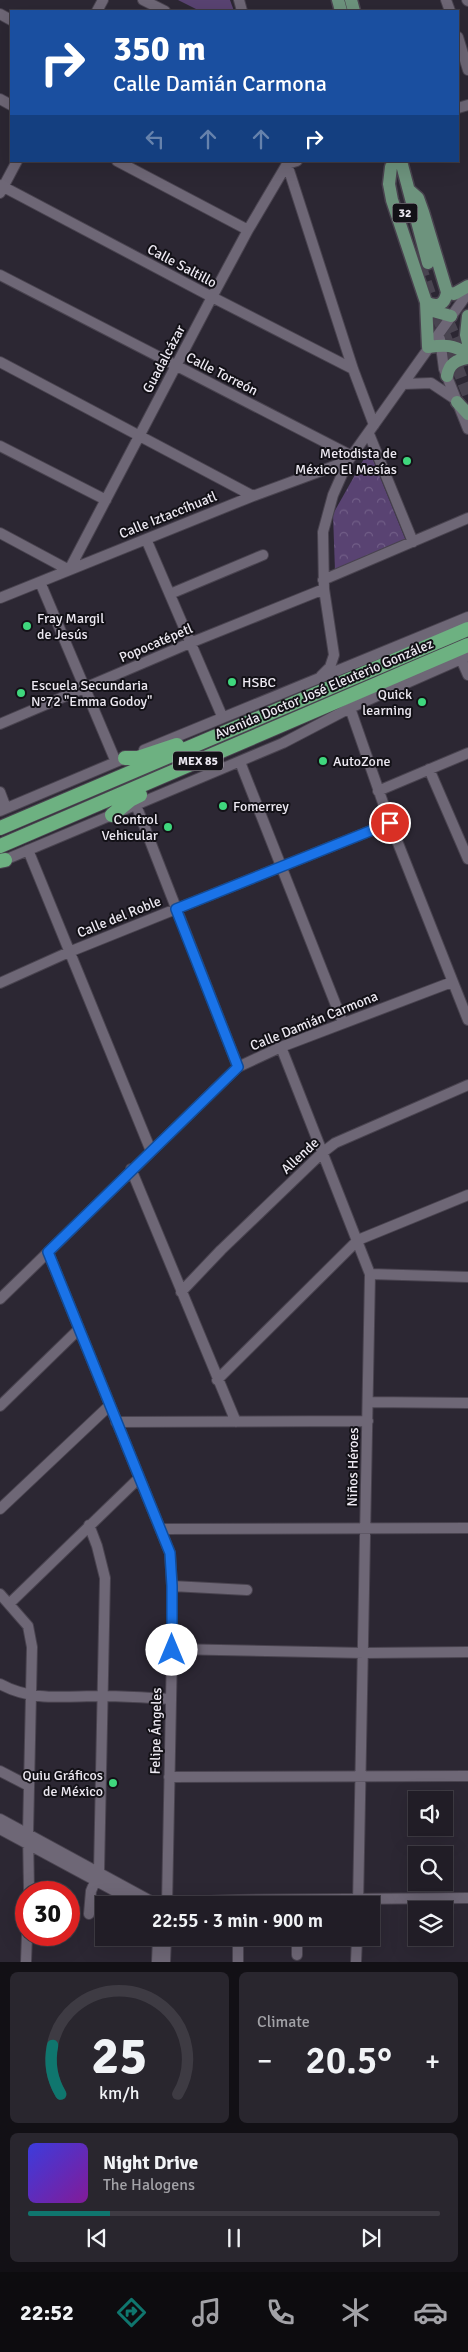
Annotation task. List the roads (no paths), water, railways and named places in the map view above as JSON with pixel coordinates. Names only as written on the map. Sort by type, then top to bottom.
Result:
[{"type":"highway","name":"Avenida Doctor José Eleuterio González","points":[[1,857],[394,669],[466,622]]},
{"type":"highway","name":"Avenida Doctor José Eleuterio González","points":[[0,828],[203,742],[394,669],[468,645]]},
{"type":"highway","points":[[120,760],[138,758],[184,743],[203,742]]},
{"type":"highway","points":[[112,814],[130,800],[204,767],[222,750]]},
{"type":"main road","name":"32","points":[[394,163],[409,190],[424,264],[394,163]]},
{"type":"main road","points":[[394,163],[389,184],[392,200],[426,302],[434,346],[454,346],[468,357]]},
{"type":"main road","points":[[409,190],[418,198],[447,292],[445,300],[438,306],[433,306],[426,302]]},
{"type":"main road","points":[[447,292],[454,294],[468,286]]},
{"type":"main road","points":[[426,302],[433,311],[451,316]]},
{"type":"main road","points":[[468,316],[466,335],[468,343]]},
{"type":"main road","points":[[447,376],[448,368],[453,363],[468,357]]},
{"type":"main road","points":[[457,402],[468,414]]},
{"type":"street","points":[[143,0],[163,10]]},
{"type":"street","points":[[459,39],[468,70]]},
{"type":"street","points":[[1,188],[16,162]]},
{"type":"street","points":[[119,162],[248,230]]},
{"type":"street","points":[[290,162],[372,430],[413,542]]},
{"type":"street","name":"Guadalcázar","points":[[69,570],[248,230],[290,162]]},
{"type":"street","name":"Calle Saltillo","points":[[1,188],[353,369]]},
{"type":"street","name":"Calle Torreón","points":[[0,275],[350,458]]},
{"type":"street","points":[[311,682],[325,673],[333,662],[324,585],[323,532],[333,495],[350,458],[434,346],[441,331],[468,293]]},
{"type":"street","points":[[434,346],[468,430]]},
{"type":"street","points":[[0,362],[253,496]]},
{"type":"street","points":[[404,384],[431,383],[448,393],[457,402]]},
{"type":"street","points":[[0,446],[106,500]]},
{"type":"street","name":"Calle Iztaccíhuatl","points":[[0,598],[350,458]]},
{"type":"street","name":"Popocatépetl","points":[[0,724],[324,585],[468,518]]},
{"type":"street","points":[[0,533],[69,570]]},
{"type":"street","points":[[146,539],[222,716]]},
{"type":"street","points":[[170,594],[263,556]]},
{"type":"street","points":[[40,582],[84,688],[120,760]]},
{"type":"street","points":[[0,792],[3,809],[222,716],[466,622]]},
{"type":"street","points":[[464,657],[468,676]]},
{"type":"street","name":"Avenida Doctor José Eleuterio González","points":[[1,857],[28,850],[240,762],[283,743],[350,708],[464,657]]},
{"type":"street","points":[[350,708],[390,823],[468,1020]]},
{"type":"street","points":[[378,791],[468,753]]},
{"type":"street","points":[[240,762],[343,1023]]},
{"type":"street","points":[[429,769],[468,859]]},
{"type":"street","points":[[136,805],[238,1067]]},
{"type":"street","name":"Calle del Roble","points":[[0,983],[69,952],[390,823]]},
{"type":"street","points":[[28,850],[150,1151]]},
{"type":"street","name":"Calle Damián Carmona","points":[[0,1299],[131,1169],[238,1067],[281,1047],[452,982]]},
{"type":"street","name":"Niños Héroes","points":[[281,1047],[370,1274],[358,1896]]},
{"type":"street","name":"Allende","points":[[181,1292],[221,1250],[322,1153],[348,1137],[468,1085]]},
{"type":"street","points":[[131,1169],[236,1422]]},
{"type":"street","points":[[217,1380],[358,1240],[468,1196]]},
{"type":"street","name":"Felipe Ángeles","points":[[48,1252],[170,1553],[172,1650],[163,1896]]},
{"type":"street","points":[[370,1274],[468,1277]]},
{"type":"street","points":[[0,1406],[78,1330]]},
{"type":"street","points":[[368,1402],[468,1403]]},
{"type":"street","points":[[0,1510],[109,1406]]},
{"type":"street","points":[[116,1422],[368,1420]]},
{"type":"street","points":[[9,1604],[139,1478]]},
{"type":"street","points":[[89,1525],[97,1546],[105,1578],[97,1876],[91,1891],[89,1914]]},
{"type":"street","points":[[161,1529],[468,1528]]},
{"type":"street","points":[[172,1586],[247,1590]]},
{"type":"street","points":[[0,1594],[23,1619],[30,1631],[32,1696],[28,1834],[29,1881]]},
{"type":"street","points":[[172,1650],[364,1654],[468,1652]]},
{"type":"street","points":[[0,1684],[16,1693],[32,1696],[103,1696],[171,1699]]},
{"type":"street","points":[[0,1771],[29,1786]]},
{"type":"street","points":[[169,1776],[468,1776]]},
{"type":"street","points":[[0,1819],[28,1834],[127,1896]]},
{"type":"street","points":[[0,1829],[29,1845],[143,1896]]},
{"type":"street","points":[[380,1901],[468,1898]]},
{"type":"street","points":[[26,1962],[27,1946]]},
{"type":"street","points":[[157,1962],[158,1946]]},
{"type":"street","points":[[165,1962],[166,1946]]},
{"type":"street","points":[[238,1946],[238,1962]]},
{"type":"street","points":[[297,1946],[297,1955]]},
{"type":"street","points":[[356,1962],[357,1946]]},
{"type":"tunnel","points":[[420,265],[468,395]]},
{"type":"tunnel","points":[[448,321],[468,369]]},
{"type":"place","name":"Metodista de México El Mesías","points":[[407,461]]},
{"type":"place","name":"Fray Margil de Jesús","points":[[27,626]]},
{"type":"place","name":"HSBC","points":[[232,682]]},
{"type":"place","name":"Escuela Secundaria N°72 \"Emma Godoy\"","points":[[21,693]]},
{"type":"place","name":"Quick learning","points":[[422,702]]},
{"type":"place","name":"AutoZone","points":[[323,761]]},
{"type":"place","name":"Fomerrey","points":[[223,806]]},
{"type":"place","name":"Control Vehicular","points":[[168,827]]},
{"type":"place","name":"Quiu Gráficos de México","points":[[113,1783]]}]
